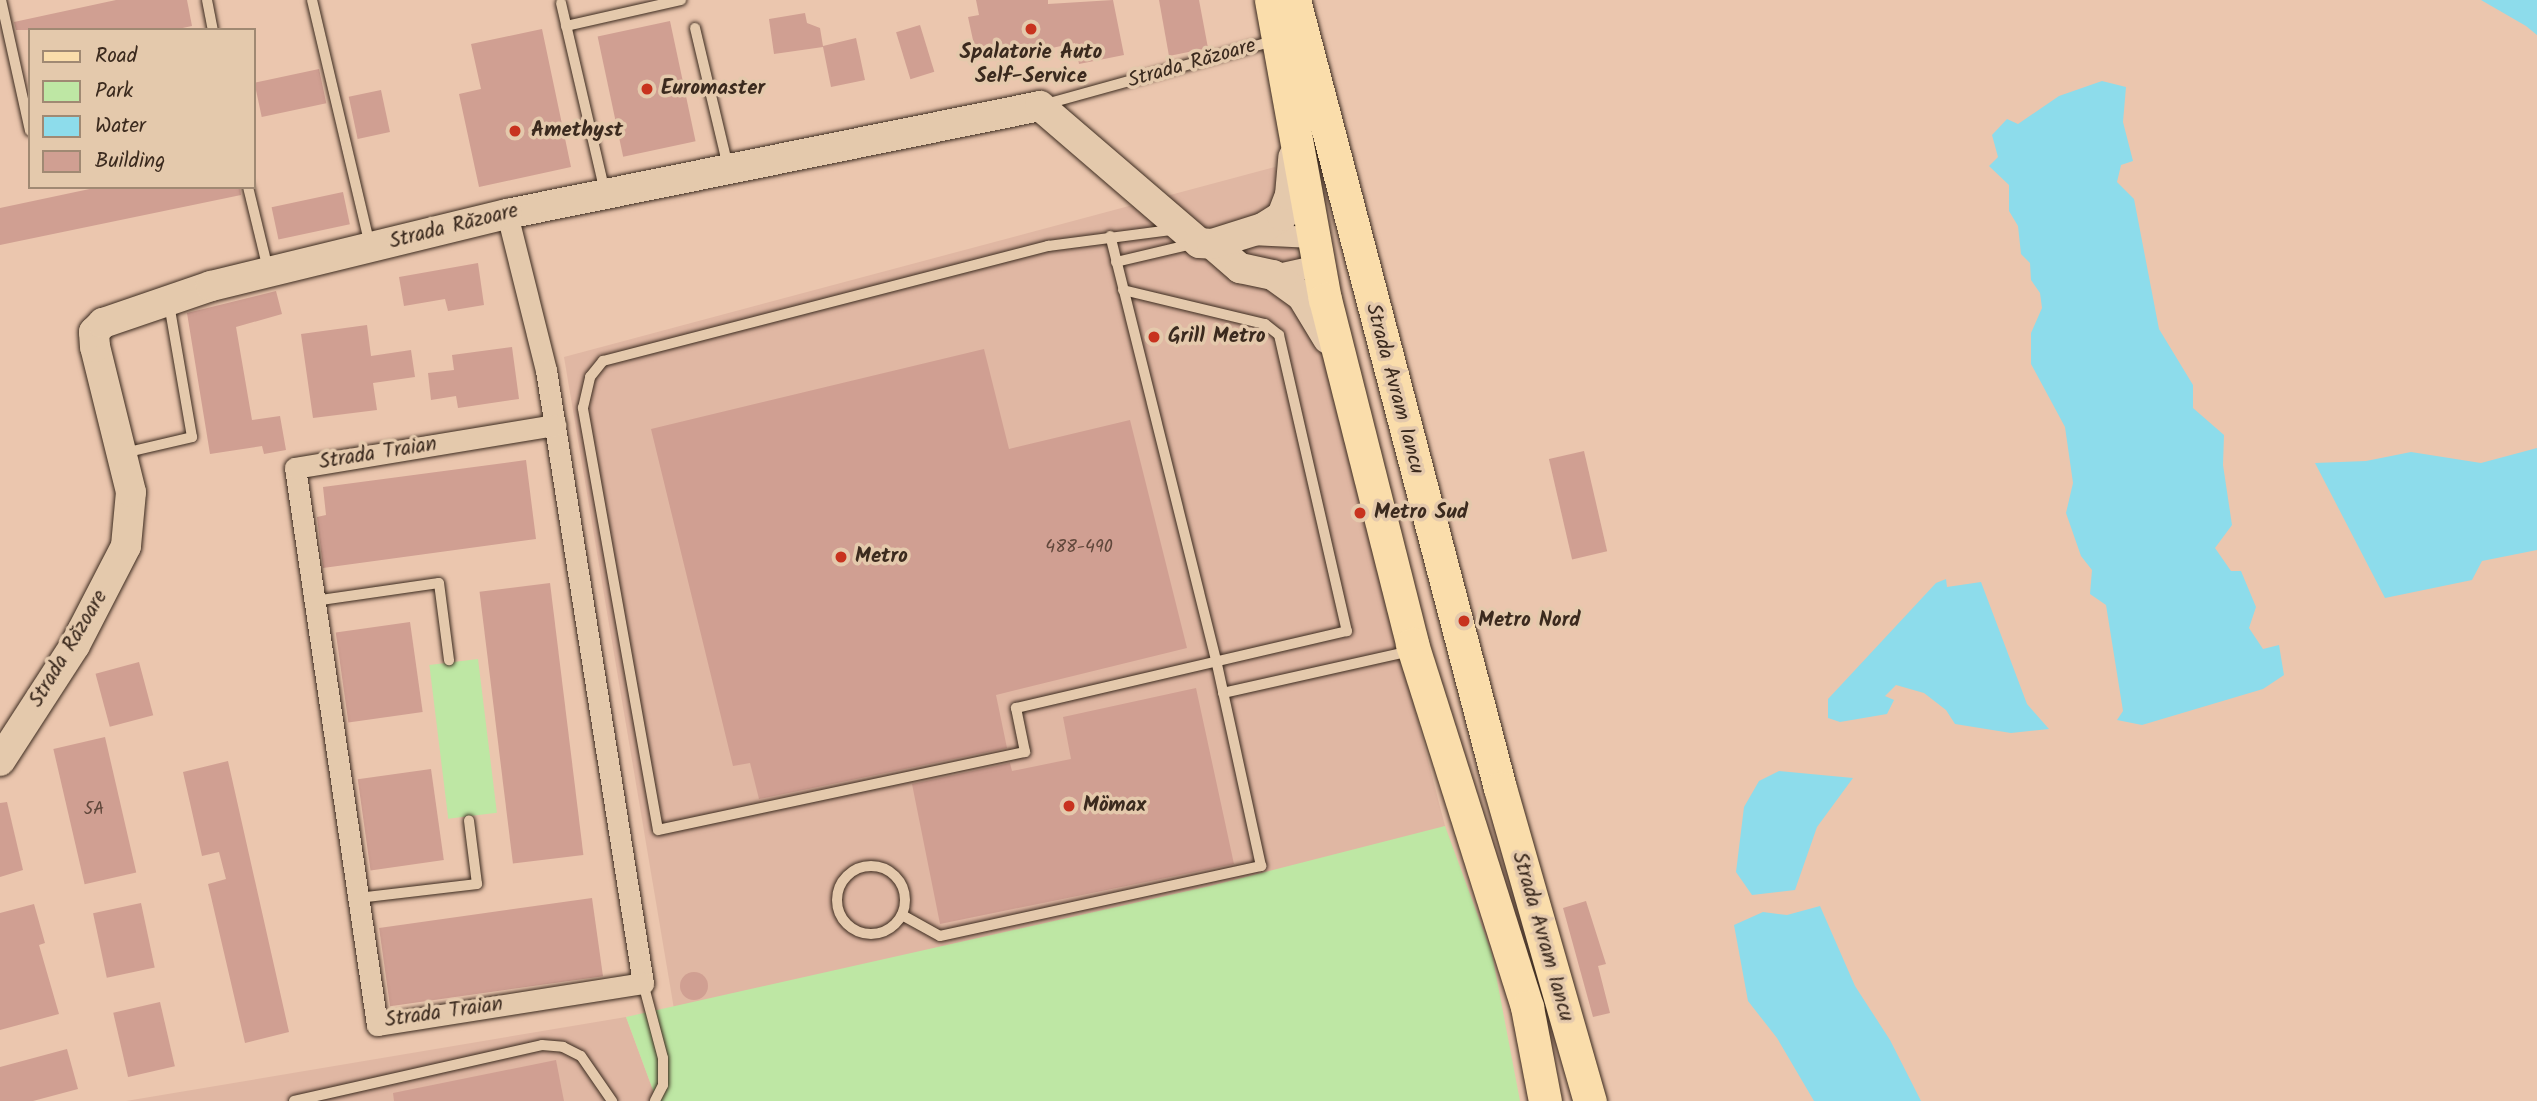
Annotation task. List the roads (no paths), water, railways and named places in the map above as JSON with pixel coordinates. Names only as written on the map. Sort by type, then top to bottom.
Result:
[{"type":"main road","name":"Strada Avram Iancu","points":[[1271,0],[1315,251],[1342,366],[1414,651],[1527,1007],[1545,1101]]},
{"type":"main road","name":"Strada Avram Iancu","points":[[1294,0],[1500,788],[1590,1101]]},
{"type":"street","name":"Strada Răzoare","points":[[0,761],[75,645],[126,546],[131,492],[94,332],[103,323],[269,272],[507,214],[728,167],[1040,106]]},
{"type":"street","points":[[1040,106],[1206,243],[1240,268],[1273,275],[1313,307],[1342,366]]},
{"type":"street","points":[[1206,243],[1243,234],[1282,216],[1293,176],[1293,125]]},
{"type":"street","points":[[507,214],[546,370],[643,983]]},
{"type":"street","points":[[1243,234],[1315,251]]},
{"type":"street","points":[[1273,275],[1315,251]]},
{"type":"street","name":"Strada Traian","points":[[555,425],[295,468],[377,1025],[643,983]]},
{"type":"lane","points":[[1,0],[28,122]]},
{"type":"lane","points":[[207,0],[213,28]]},
{"type":"lane","points":[[312,0],[370,247]]},
{"type":"lane","points":[[566,26],[681,0]]},
{"type":"lane","points":[[561,3],[605,192]]},
{"type":"lane","points":[[695,28],[728,167]]},
{"type":"lane","name":"Strada Răzoare","points":[[1040,106],[1279,40]]},
{"type":"lane","points":[[248,189],[269,272]]},
{"type":"lane","points":[[1123,290],[1265,324],[1279,335],[1347,631],[1016,708],[1025,752],[658,830],[583,408],[590,377],[603,361],[1048,246],[1167,228],[1206,243]]},
{"type":"lane","points":[[902,915],[940,936],[1261,866],[1216,660],[1110,236]]},
{"type":"lane","points":[[1116,262],[1206,243]]},
{"type":"lane","points":[[122,453],[192,437],[169,302]]},
{"type":"lane","points":[[314,601],[439,583],[449,660]]},
{"type":"lane","points":[[1223,693],[1414,651]]},
{"type":"lane","points":[[358,898],[477,884],[469,821]]},
{"type":"lane","points":[[885,869],[894,875],[904,894],[902,915],[886,931],[863,933],[844,921],[838,910],[839,888],[853,871],[885,869]]},
{"type":"lane","points":[[643,983],[663,1058],[663,1085],[655,1101]]},
{"type":"lane","points":[[294,1101],[542,1045],[563,1048],[580,1056],[612,1101]]},
{"type":"water","points":[[2481,0],[2537,0],[2537,35],[2526,26]]},
{"type":"water","points":[[2102,81],[2126,87],[2123,122],[2133,161],[2121,165],[2117,182],[2134,199],[2159,329],[2193,385],[2193,408],[2224,435],[2223,465],[2232,525],[2215,548],[2231,571],[2241,571],[2256,607],[2249,628],[2263,649],[2279,645],[2284,675],[2263,689],[2142,725],[2117,720],[2123,711],[2106,605],[2090,594],[2092,570],[2081,556],[2066,513],[2073,483],[2065,427],[2031,364],[2031,333],[2042,308],[2040,293],[2031,280],[2030,263],[2021,254],[2018,226],[2009,211],[2009,185],[1989,166],[1998,157],[1992,135],[2007,119],[2018,124],[2059,96]]},
{"type":"water","points":[[2537,448],[2537,550],[2482,561],[2472,580],[2385,598],[2315,463],[2366,461],[2411,452],[2481,463]]},
{"type":"water","points":[[1946,579],[1947,587],[1981,582],[2027,704],[2049,729],[2011,733],[1955,724],[1946,710],[1924,693],[1896,685],[1885,696],[1894,700],[1887,714],[1840,722],[1828,718],[1828,699],[1936,583]]},
{"type":"water","points":[[1779,771],[1853,778],[1817,827],[1795,890],[1752,895],[1736,872],[1744,807],[1759,781]]},
{"type":"water","points":[[1820,906],[1855,986],[1890,1040],[1921,1101],[1814,1101],[1777,1038],[1748,1001],[1734,925],[1763,912],[1787,915]]},
{"type":"place","name":"Spalatorie Auto Self-Service","points":[[1031,29]]},
{"type":"place","name":"Euromaster","points":[[647,89]]},
{"type":"place","name":"Amethyst","points":[[515,131]]},
{"type":"place","name":"Grill Metro","points":[[1154,337]]},
{"type":"place","name":"Metro Sud","points":[[1360,513]]},
{"type":"place","name":"Metro","points":[[841,557]]},
{"type":"place","name":"Metro Nord","points":[[1464,621]]},
{"type":"place","name":"Mömax","points":[[1069,806]]}]
